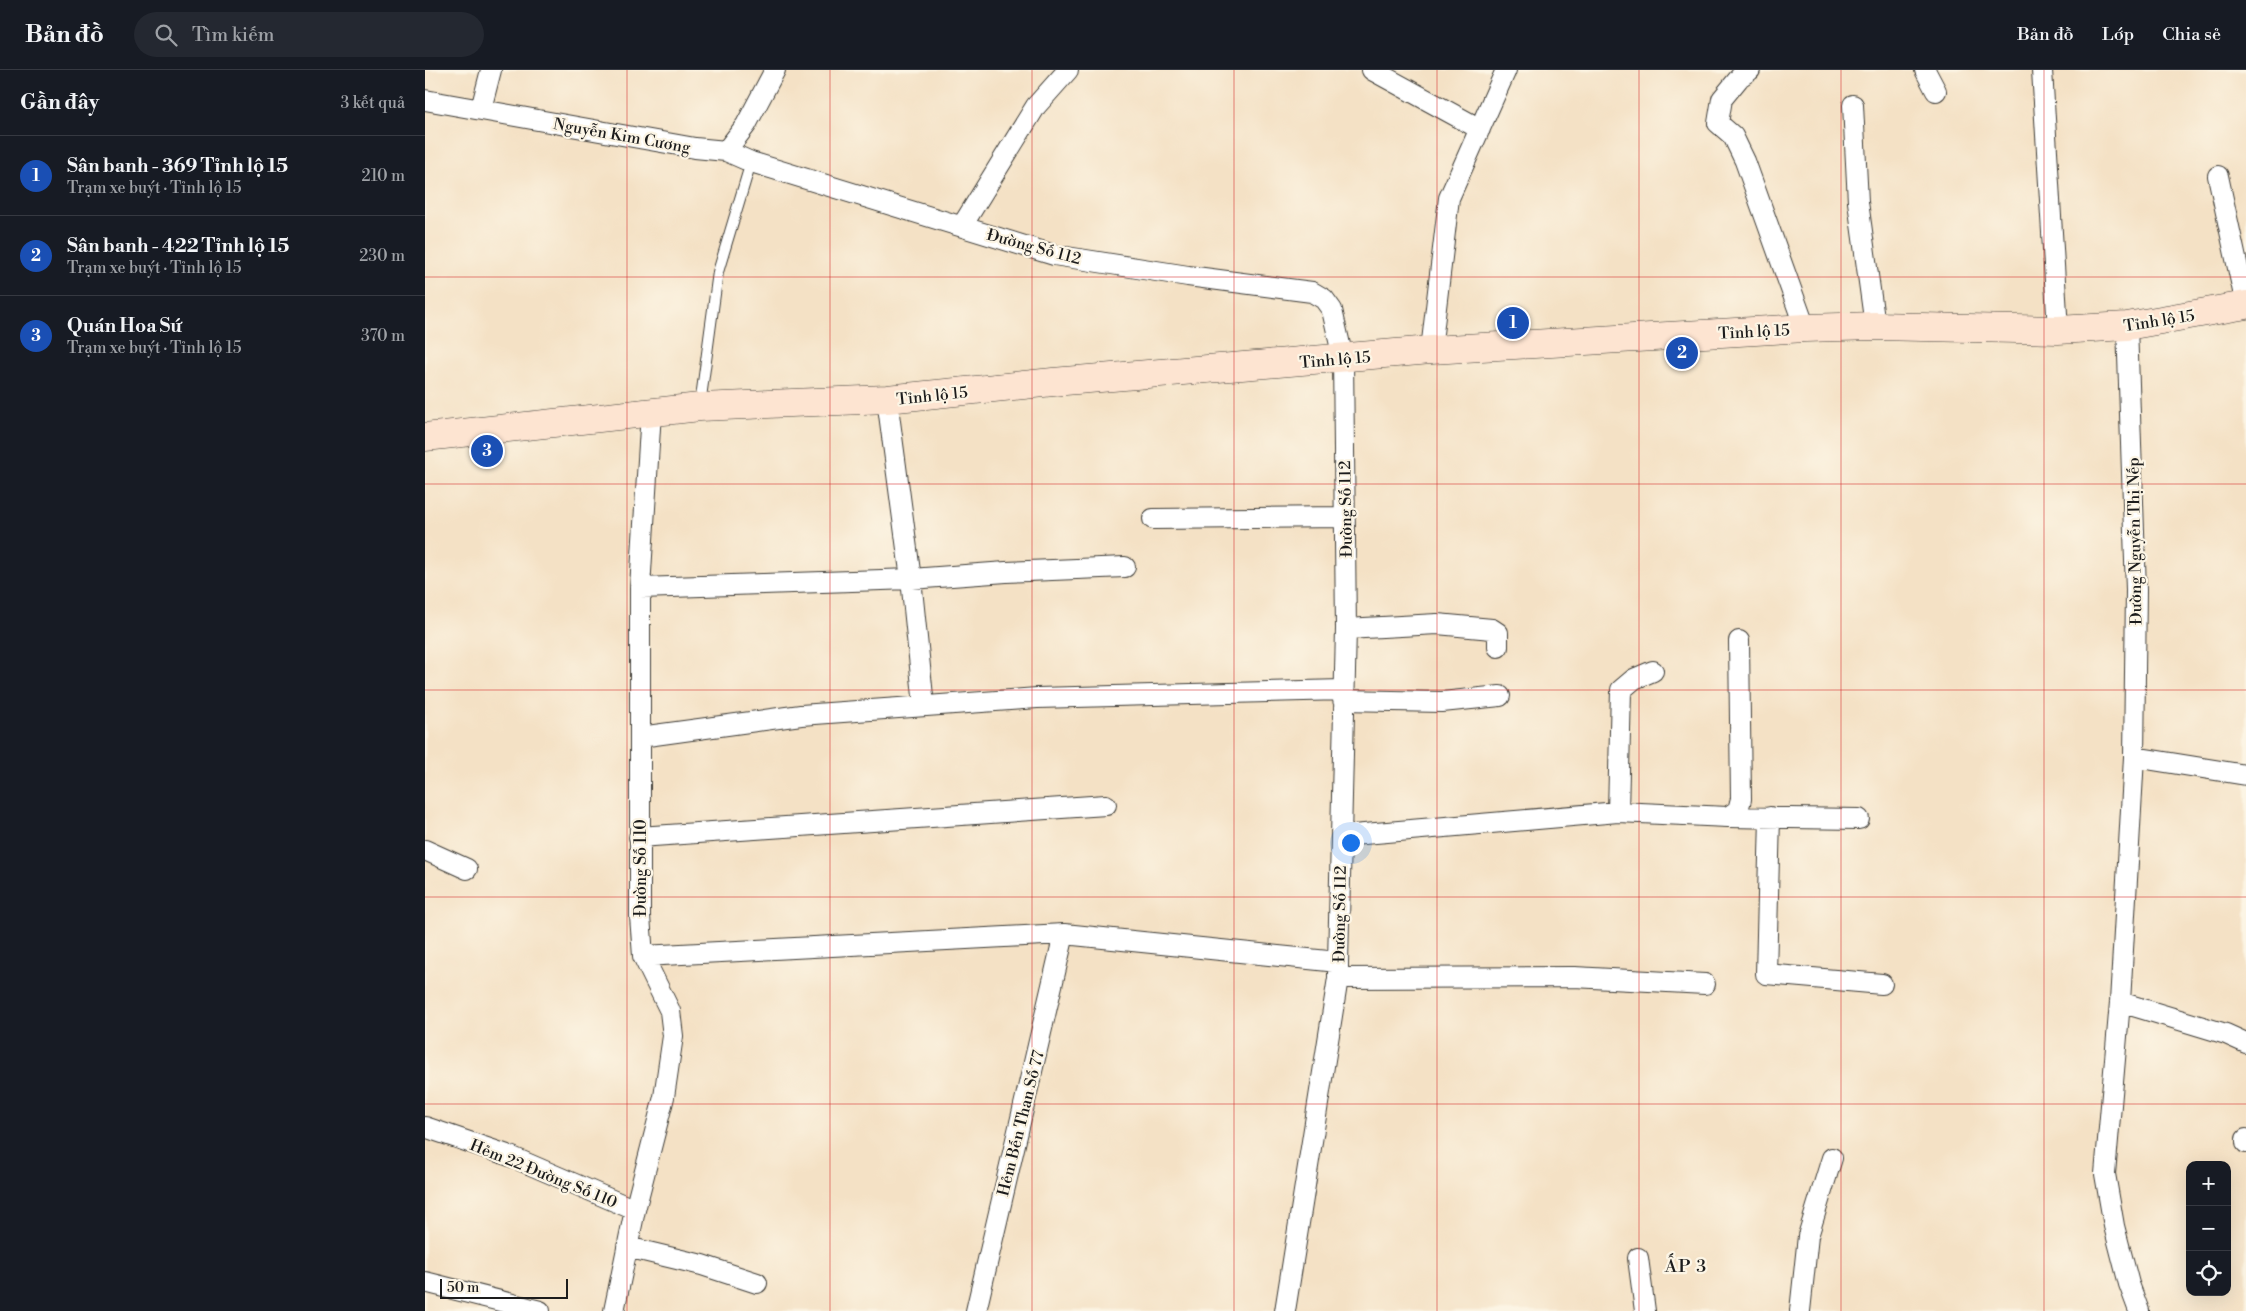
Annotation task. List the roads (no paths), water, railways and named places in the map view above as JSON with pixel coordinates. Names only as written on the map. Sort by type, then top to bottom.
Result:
[{"type":"main road","name":"Tỉnh lộ 15","points":[[425,437],[700,407],[887,399],[1053,382],[1431,350],[1805,328],[1875,326],[2058,330],[2127,326],[2246,305]]},
{"type":"street","points":[[481,109],[491,70]]},
{"type":"street","points":[[726,151],[746,125],[775,70]]},
{"type":"street","points":[[962,226],[1037,106],[1067,70]]},
{"type":"street","points":[[1371,70],[1480,129]]},
{"type":"street","points":[[1431,350],[1449,198],[1506,70]]},
{"type":"street","points":[[1750,70],[1741,77],[1722,99],[1718,123],[1733,136],[1745,162],[1805,328]]},
{"type":"street","points":[[1925,70],[1936,91]]},
{"type":"street","points":[[2042,70],[2058,330]]},
{"type":"street","name":"Nguyễn Kim Cương","points":[[425,100],[695,148],[726,151],[751,162]]},
{"type":"street","points":[[1853,105],[1858,202],[1875,326]]},
{"type":"street","name":"Đường Số 112","points":[[751,162],[1054,254],[1189,276],[1312,292],[1324,299],[1332,310],[1343,358],[1345,517],[1346,629],[1338,970],[1285,1311]]},
{"type":"street","points":[[2218,176],[2246,305]]},
{"type":"street","name":"Đường Nguyễn Thị Nếp","points":[[2127,326],[2137,590],[2134,757],[2119,1002],[2105,1174],[2114,1226],[2129,1284],[2139,1311]]},
{"type":"street","points":[[887,399],[911,579],[924,706]]},
{"type":"street","name":"Đường Số 110","points":[[614,1311],[635,1210],[664,1097],[673,1036],[670,1011],[643,956],[640,916],[640,588],[651,412]]},
{"type":"street","points":[[1153,519],[1345,517]]},
{"type":"street","points":[[640,588],[911,579],[1006,572],[1125,567]]},
{"type":"street","points":[[1346,629],[1437,624],[1491,629],[1498,634],[1498,647]]},
{"type":"street","points":[[1728,817],[1738,810],[1741,799],[1739,640]]},
{"type":"street","points":[[1618,812],[1621,690],[1634,679],[1653,671]]},
{"type":"street","points":[[640,737],[801,715],[1037,698],[1343,696],[1442,702],[1500,696]]},
{"type":"street","points":[[2134,757],[2246,775]]},
{"type":"street","points":[[639,837],[1106,805]]},
{"type":"street","points":[[1341,836],[1618,812],[1728,817],[1859,819]]},
{"type":"street","points":[[1770,818],[1766,974],[1882,984]]},
{"type":"street","points":[[425,850],[467,869]]},
{"type":"street","points":[[643,956],[1064,934],[1338,970],[1574,977],[1705,984]]},
{"type":"street","name":"Hẻm Bến Than Số 77","points":[[976,1311],[1064,934]]},
{"type":"street","points":[[2119,1002],[2226,1034],[2246,1043]]},
{"type":"street","name":"Hẻm 22 Đường Số 110","points":[[425,1127],[510,1156],[635,1210]]},
{"type":"street","points":[[1800,1311],[1809,1236],[1831,1158]]},
{"type":"street","points":[[627,1247],[702,1265],[757,1283]]},
{"type":"street","points":[[1638,1258],[1645,1311]]},
{"type":"street","points":[[425,1282],[540,1311]]},
{"type":"lane","points":[[700,407],[718,272],[751,162]]},
{"type":"place","name":"Sân banh - 369 Tỉnh lộ 15","points":[[1513,323]]},
{"type":"place","name":"Sân banh - 422 Tỉnh lộ 15","points":[[1682,353]]},
{"type":"place","name":"Quán Hoa Sứ","points":[[487,451]]},
{"type":"district","name":"ẤP 3","points":[[1686,1266]]}]
